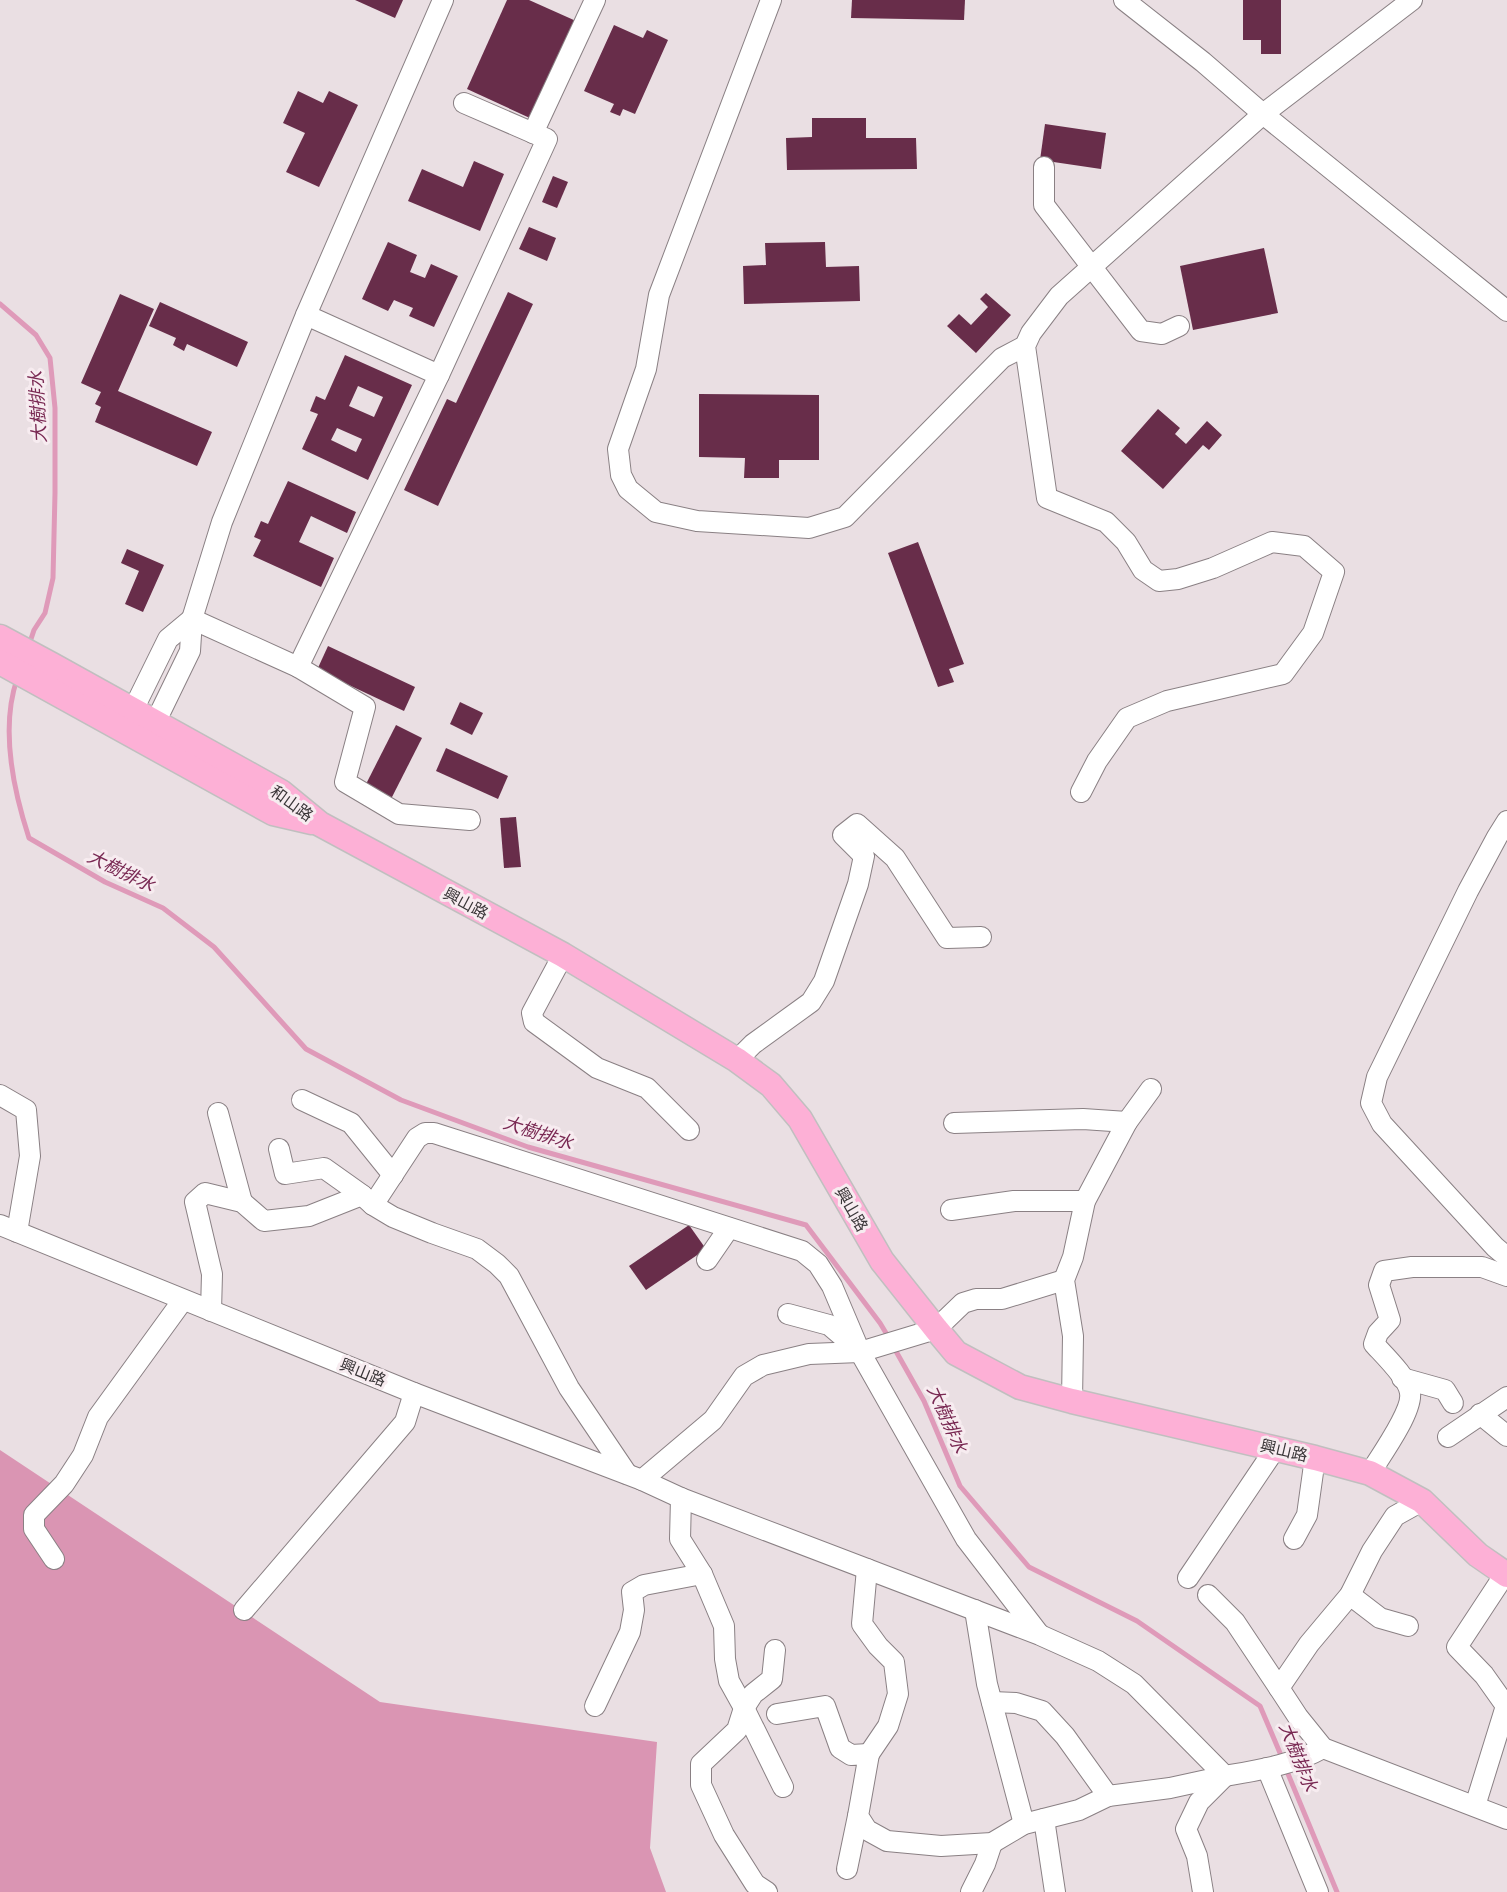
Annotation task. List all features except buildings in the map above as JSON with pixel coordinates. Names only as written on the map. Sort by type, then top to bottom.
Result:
[{"type":"main road","points":[[3,647],[46,674]]},
{"type":"main road","name":"和山路","points":[[46,674],[133,710],[280,792],[320,824]]},
{"type":"main road","name":"和山路","points":[[46,674],[134,737],[273,813],[320,824]]},
{"type":"main road","name":"興山路","points":[[320,824],[563,955],[737,1060],[771,1085],[800,1119],[882,1261],[956,1353],[1020,1387],[1370,1473],[1422,1501],[1478,1555],[1506,1575]]},
{"type":"street","points":[[134,737],[155,723],[190,651],[192,620],[222,522],[306,315],[443,0]]},
{"type":"street","points":[[533,133],[595,0]]},
{"type":"street","points":[[771,0],[659,295],[646,369],[618,450],[621,475],[628,489],[656,512],[697,521],[809,528],[845,517],[1002,358],[1025,346]]},
{"type":"street","points":[[1124,0],[1507,311]]},
{"type":"street","points":[[1081,792],[1097,762],[1127,717],[1167,701],[1283,674],[1313,633],[1334,572],[1304,546],[1272,542],[1213,568],[1178,579],[1160,580],[1143,570],[1126,542],[1106,522],[1047,498],[1025,346],[1030,333],[1059,296],[1263,114],[1412,0]]},
{"type":"street","points":[[298,667],[439,375],[547,139],[464,103]]},
{"type":"street","points":[[1044,167],[1044,205],[1142,331],[1162,334],[1179,326]]},
{"type":"street","points":[[306,315],[439,375]]},
{"type":"street","points":[[192,620],[298,667],[365,706],[345,782],[399,814],[470,820]]},
{"type":"street","points":[[134,737],[133,710],[168,639],[192,620]]},
{"type":"street","points":[[1507,821],[1468,891],[1377,1077],[1371,1102],[1382,1125],[1495,1247],[1507,1257]]},
{"type":"street","points":[[737,1060],[753,1044],[811,1002],[824,981],[858,884],[864,856],[843,835],[857,824],[895,858],[947,938],[981,937]]},
{"type":"street","points":[[563,955],[532,1013],[534,1022],[597,1068],[647,1088],[689,1130]]},
{"type":"street","points":[[1072,1401],[1073,1336],[1064,1280],[1073,1257],[1085,1201],[1127,1122],[1151,1089]]},
{"type":"street","points":[[0,1095],[26,1110],[30,1156],[9,1228]]},
{"type":"street","points":[[302,1100],[351,1123],[393,1175]]},
{"type":"street","points":[[218,1113],[242,1202]]},
{"type":"street","points":[[954,1123],[1083,1119],[1127,1122]]},
{"type":"street","points":[[211,1311],[212,1274],[195,1202],[205,1193],[242,1202],[264,1221],[309,1216],[367,1200],[393,1175],[417,1138],[425,1133],[434,1133],[802,1251],[818,1264],[832,1286],[860,1352],[966,1539],[1040,1635]]},
{"type":"street","points":[[279,1149],[285,1174],[324,1168],[393,1217],[477,1249],[497,1264],[509,1276],[569,1388],[635,1477],[712,1420],[744,1376],[763,1365],[809,1354],[860,1352],[936,1329],[963,1304],[976,1299],[1002,1299],[1064,1280]]},
{"type":"street","points":[[951,1210],[1014,1201],[1085,1201]]},
{"type":"street","name":"興山路","points":[[9,1228],[414,1392],[635,1477],[681,1498],[1040,1635],[1098,1661],[1134,1684],[1225,1776]]},
{"type":"street","points":[[707,1260],[729,1228]]},
{"type":"street","points":[[1370,1473],[1409,1406],[1410,1392],[1402,1378],[1374,1344],[1378,1333],[1390,1320],[1379,1285],[1384,1271],[1412,1267],[1482,1267],[1507,1276]]},
{"type":"street","points":[[54,1559],[34,1529],[34,1515],[64,1484],[83,1455],[98,1417],[183,1300]]},
{"type":"street","points":[[788,1314],[830,1325],[860,1352]]},
{"type":"street","points":[[1402,1378],[1444,1390],[1453,1403]]},
{"type":"street","points":[[244,1610],[405,1422],[414,1392]]},
{"type":"street","points":[[1448,1437],[1507,1396]]},
{"type":"street","points":[[1480,1414],[1507,1436]]},
{"type":"street","points":[[1188,1578],[1275,1449]]},
{"type":"street","points":[[1294,1539],[1308,1515],[1315,1458]]},
{"type":"street","points":[[681,1498],[680,1539],[702,1574],[724,1626],[725,1659],[729,1681],[783,1787]]},
{"type":"street","points":[[1279,1688],[1309,1644],[1350,1595],[1372,1551],[1395,1516],[1422,1501]]},
{"type":"street","points":[[847,1869],[869,1754],[888,1726],[898,1694],[894,1662],[878,1646],[862,1624],[867,1569]]},
{"type":"street","points":[[595,1706],[630,1632],[634,1610],[632,1592],[644,1585],[702,1574]]},
{"type":"street","points":[[1475,1806],[1506,1707],[1484,1675],[1457,1647],[1506,1575]]},
{"type":"street","points":[[1208,1595],[1235,1622],[1298,1717],[1317,1751]]},
{"type":"street","points":[[1350,1595],[1380,1618],[1408,1626]]},
{"type":"street","points":[[975,1610],[987,1684],[1024,1824]]},
{"type":"street","points":[[767,1892],[755,1884],[745,1869],[724,1835],[700,1785],[701,1764],[737,1730],[744,1708],[753,1694],[772,1679],[775,1650]]},
{"type":"street","points":[[992,1702],[1016,1703],[1042,1711],[1065,1736],[1108,1796]]},
{"type":"street","points":[[777,1714],[825,1706],[840,1748],[851,1755],[869,1754]]},
{"type":"street","points":[[858,1816],[867,1830],[887,1841],[941,1846],[992,1843],[1024,1824],[1079,1810],[1108,1796],[1170,1788],[1271,1768],[1317,1751],[1507,1819]]},
{"type":"street","points":[[1271,1768],[1318,1892]]},
{"type":"street","points":[[1203,1892],[1197,1856],[1186,1829],[1199,1802],[1225,1776]]},
{"type":"street","points":[[1044,1820],[1055,1892]]},
{"type":"street","points":[[971,1892],[992,1843]]},
{"type":"shaded area","points":[[0,1450],[380,1702],[657,1742],[650,1848],[666,1892],[0,1892]]},
{"type":"waterway","name":"大樹排水","points":[[0,304],[36,335],[50,358],[55,408],[53,578],[45,613],[34,630],[29,645]]},
{"type":"waterway","name":"大樹排水","points":[[17,679],[9,718],[9,738],[18,800],[29,838],[105,882],[163,908],[214,947],[306,1049],[401,1100],[528,1147],[806,1225],[889,1338]]},
{"type":"waterway","name":"大樹排水","points":[[893,1346],[924,1401],[960,1486],[1029,1567],[1137,1621],[1260,1706],[1283,1760]]},
{"type":"waterway","name":"大樹排水","points":[[1286,1769],[1337,1892]]}]
